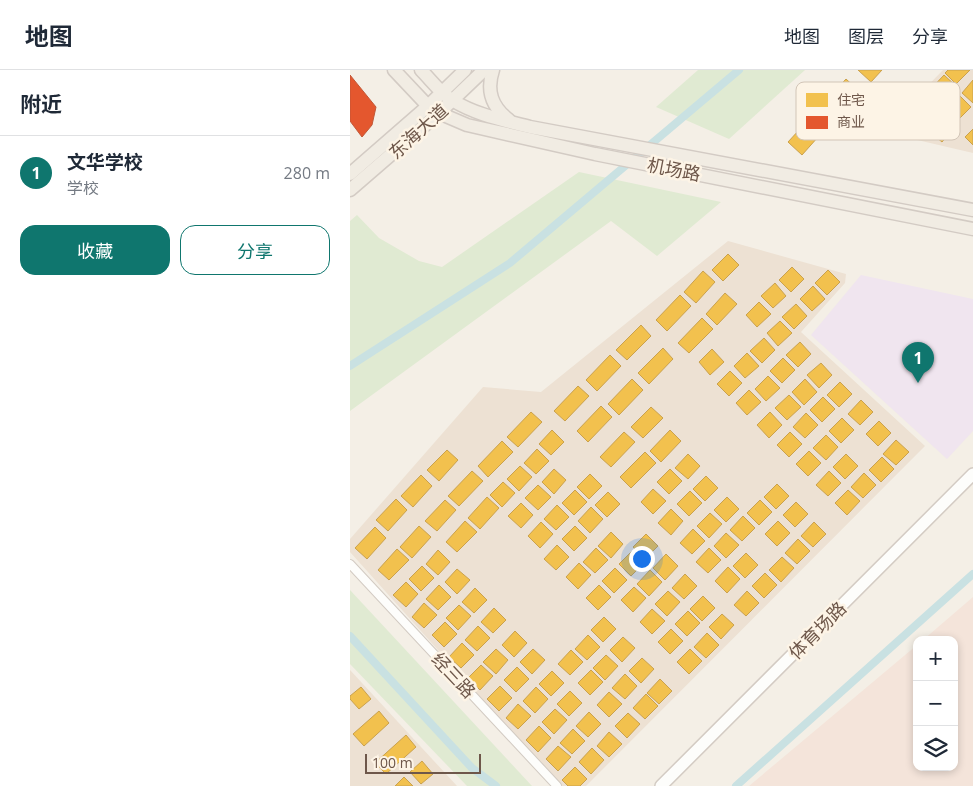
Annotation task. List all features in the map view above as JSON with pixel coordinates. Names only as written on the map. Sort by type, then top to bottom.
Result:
[{"type":"main road","name":"机场路","points":[[394,70],[434,110],[467,125],[595,154],[973,229]]},
{"type":"main road","name":"机场路","points":[[421,70],[447,96],[481,114],[513,123],[973,210]]},
{"type":"main road","name":"东海大道","points":[[350,190],[434,110],[447,96],[465,70]]},
{"type":"main road","name":"东海大道","points":[[447,96],[484,70]]},
{"type":"main road","points":[[492,70],[489,81],[490,96],[495,106],[513,123]]},
{"type":"main road","name":"东海大道","points":[[350,174],[434,110]]},
{"type":"main road","name":"体育场路","points":[[661,786],[973,474]]},
{"type":"street","name":"经三路","points":[[350,564],[557,786]]},
{"type":"shaded area","points":[[943,70],[973,70],[973,153],[917,140],[960,140],[960,82],[931,82]]},
{"type":"shaded area","points":[[728,241],[846,274],[845,283],[801,332],[925,446],[586,786],[560,786],[350,552],[350,539],[483,387],[541,392]]},
{"type":"shaded area","points":[[861,275],[973,299],[973,431],[947,459],[811,335]]},
{"type":"shaded area","points":[[973,597],[973,786],[749,786],[913,648],[913,771],[958,771],[958,636],[928,636]]},
{"type":"shaded area","points":[[350,670],[457,786],[350,786]]},
{"type":"green space","points":[[698,70],[805,70],[729,139],[656,107]]},
{"type":"green space","points":[[579,172],[721,202],[657,256],[611,221],[350,411],[350,221],[357,215],[379,238],[419,261],[442,267]]},
{"type":"green space","points":[[350,590],[532,786],[467,786],[350,664]]},
{"type":"building: 住宅","points":[[858,70],[882,70],[871,82]]},
{"type":"building: 住宅","points":[[948,70],[970,70],[958,82],[954,82],[945,73]]},
{"type":"building: 住宅","points":[[944,75],[952,82],[937,82]]},
{"type":"building: 住宅","points":[[973,80],[973,103],[962,93]]},
{"type":"building: 住宅","points":[[960,96],[971,107],[960,118]]},
{"type":"building: 住宅","points":[[973,129],[973,145],[965,137]]},
{"type":"building: 住宅","points":[[796,133],[796,140],[815,140],[802,155],[788,142]]},
{"type":"building: 住宅","points":[[728,254],[739,265],[723,281],[712,270]]},
{"type":"building: 住宅","points":[[792,267],[804,279],[791,292],[779,280]]},
{"type":"building: 住宅","points":[[828,270],[840,282],[827,295],[815,283]]},
{"type":"building: 住宅","points":[[703,271],[715,282],[696,303],[684,292]]},
{"type":"building: 住宅","points":[[775,283],[786,296],[773,308],[761,296]]},
{"type":"building: 住宅","points":[[813,286],[825,299],[812,311],[800,299]]},
{"type":"building: 住宅","points":[[725,293],[737,304],[717,325],[706,314]]},
{"type":"building: 住宅","points":[[680,295],[691,306],[667,331],[656,320]]},
{"type":"building: 住宅","points":[[759,302],[771,314],[757,327],[746,315]]},
{"type":"building: 住宅","points":[[796,304],[807,316],[794,329],[782,317]]},
{"type":"building: 住宅","points":[[702,318],[713,329],[689,353],[678,343]]},
{"type":"building: 住宅","points":[[780,321],[792,333],[778,346],[767,333]]},
{"type":"building: 住宅","points":[[641,325],[651,336],[627,360],[616,350]]},
{"type":"building: 住宅","points":[[764,338],[775,350],[762,363],[750,351]]},
{"type":"building: 住宅","points":[[800,342],[811,354],[798,367],[786,355]]},
{"type":"building: 住宅","points":[[663,348],[673,359],[649,384],[638,373]]},
{"type":"building: 住宅","points":[[712,349],[724,362],[710,375],[699,362]]},
{"type":"building: 住宅","points":[[747,353],[759,366],[745,378],[734,366]]},
{"type":"building: 住宅","points":[[610,355],[621,366],[597,391],[586,380]]},
{"type":"building: 住宅","points":[[783,358],[795,370],[782,383],[770,371]]},
{"type":"building: 住宅","points":[[821,363],[832,375],[819,388],[807,375]]},
{"type":"building: 住宅","points":[[730,371],[742,383],[729,396],[717,384]]},
{"type":"building: 住宅","points":[[768,376],[780,388],[766,401],[755,389]]},
{"type":"building: 住宅","points":[[632,379],[643,390],[619,415],[608,404]]},
{"type":"building: 住宅","points":[[805,379],[817,392],[804,405],[792,392]]},
{"type":"building: 住宅","points":[[840,382],[852,394],[839,407],[827,395]]},
{"type":"building: 住宅","points":[[578,386],[589,396],[565,421],[554,411]]},
{"type":"building: 住宅","points":[[749,390],[761,402],[747,415],[736,403]]},
{"type":"building: 住宅","points":[[789,395],[801,407],[787,420],[775,408]]},
{"type":"building: 住宅","points":[[823,397],[835,409],[822,422],[810,410]]},
{"type":"building: 住宅","points":[[861,400],[873,412],[860,425],[848,414]]},
{"type":"building: 住宅","points":[[601,406],[612,417],[588,442],[577,431]]},
{"type":"building: 住宅","points":[[651,407],[663,418],[643,438],[631,427]]},
{"type":"building: 住宅","points":[[531,412],[542,422],[518,447],[507,437]]},
{"type":"building: 住宅","points":[[770,412],[782,425],[769,438],[757,425]]},
{"type":"building: 住宅","points":[[806,413],[818,425],[805,438],[793,427]]},
{"type":"building: 住宅","points":[[842,418],[854,430],[841,443],[829,431]]},
{"type":"building: 住宅","points":[[879,421],[891,433],[878,446],[866,434]]},
{"type":"building: 住宅","points":[[552,430],[564,442],[551,455],[539,444]]},
{"type":"building: 住宅","points":[[670,430],[681,441],[661,462],[650,451]]},
{"type":"building: 住宅","points":[[624,432],[635,442],[611,467],[600,457]]},
{"type":"building: 住宅","points":[[790,432],[802,444],[789,457],[777,445]]},
{"type":"building: 住宅","points":[[826,435],[838,447],[826,460],[813,448]]},
{"type":"building: 住宅","points":[[896,440],[909,452],[896,465],[883,454]]},
{"type":"building: 住宅","points":[[502,441],[513,452],[488,477],[478,466]]},
{"type":"building: 住宅","points":[[537,449],[549,461],[536,474],[524,463]]},
{"type":"building: 住宅","points":[[447,450],[458,460],[439,481],[427,470]]},
{"type":"building: 住宅","points":[[809,451],[821,463],[808,476],[796,464]]},
{"type":"building: 住宅","points":[[645,452],[656,463],[631,488],[620,477]]},
{"type":"building: 住宅","points":[[688,454],[700,466],[688,479],[675,468]]},
{"type":"building: 住宅","points":[[846,454],[858,466],[845,479],[833,467]]},
{"type":"building: 住宅","points":[[882,457],[894,469],[881,482],[869,470]]},
{"type":"building: 住宅","points":[[520,466],[532,477],[519,491],[507,479]]},
{"type":"building: 住宅","points":[[554,469],[566,480],[554,494],[542,482]]},
{"type":"building: 住宅","points":[[670,469],[682,481],[669,494],[657,482]]},
{"type":"building: 住宅","points":[[472,471],[483,481],[459,506],[448,496]]},
{"type":"building: 住宅","points":[[829,471],[841,483],[828,496],[816,485]]},
{"type":"building: 住宅","points":[[864,473],[876,485],[863,498],[851,487]]},
{"type":"building: 住宅","points":[[590,474],[602,486],[589,499],[577,487]]},
{"type":"building: 住宅","points":[[421,475],[432,486],[413,507],[401,496]]},
{"type":"building: 住宅","points":[[706,476],[718,488],[705,501],[693,489]]},
{"type":"building: 住宅","points":[[503,482],[515,493],[502,507],[490,495]]},
{"type":"building: 住宅","points":[[777,484],[789,496],[776,509],[764,497]]},
{"type":"building: 住宅","points":[[538,485],[551,497],[538,510],[525,498]]},
{"type":"building: 住宅","points":[[653,489],[666,501],[653,514],[641,502]]},
{"type":"building: 住宅","points":[[575,490],[587,502],[574,515],[562,503]]},
{"type":"building: 住宅","points":[[848,490],[860,501],[847,515],[835,503]]},
{"type":"building: 住宅","points":[[690,491],[702,503],[689,516],[677,504]]},
{"type":"building: 住宅","points":[[608,492],[620,504],[607,517],[595,505]]},
{"type":"building: 住宅","points":[[487,497],[499,508],[480,529],[468,518]]},
{"type":"building: 住宅","points":[[727,497],[739,509],[726,522],[714,510]]},
{"type":"building: 住宅","points":[[396,499],[407,510],[388,531],[376,520]]},
{"type":"building: 住宅","points":[[445,500],[456,510],[437,531],[425,521]]},
{"type":"building: 住宅","points":[[760,500],[772,512],[759,525],[747,513]]},
{"type":"building: 住宅","points":[[796,502],[808,514],[795,527],[783,515]]},
{"type":"building: 住宅","points":[[521,503],[533,515],[521,528],[508,516]]},
{"type":"building: 住宅","points":[[557,505],[569,517],[556,530],[544,519]]},
{"type":"building: 住宅","points":[[591,507],[603,519],[590,533],[578,521]]},
{"type":"building: 住宅","points":[[671,509],[683,521],[671,535],[658,523]]},
{"type":"building: 住宅","points":[[710,513],[722,524],[709,538],[697,526]]},
{"type":"building: 住宅","points":[[743,516],[755,528],[742,541],[730,530]]},
{"type":"building: 住宅","points":[[465,521],[477,532],[457,552],[446,542]]},
{"type":"building: 住宅","points":[[778,521],[790,533],[777,546],[765,534]]},
{"type":"building: 住宅","points":[[541,522],[553,534],[540,548],[528,536]]},
{"type":"building: 住宅","points":[[814,522],[826,534],[813,547],[801,536]]},
{"type":"building: 住宅","points":[[419,526],[431,537],[412,558],[400,547]]},
{"type":"building: 住宅","points":[[575,526],[587,538],[574,551],[562,539]]},
{"type":"building: 住宅","points":[[375,527],[386,538],[367,559],[355,548]]},
{"type":"building: 住宅","points":[[693,529],[705,541],[692,554],[680,543]]},
{"type":"building: 住宅","points":[[611,532],[623,544],[611,558],[598,546]]},
{"type":"building: 住宅","points":[[726,533],[739,545],[726,558],[714,546]]},
{"type":"building: 住宅","points":[[646,534],[658,546],[645,559],[633,547]]},
{"type":"building: 住宅","points":[[798,539],[810,551],[797,564],[785,553]]},
{"type":"building: 住宅","points":[[557,545],[569,557],[556,570],[544,559]]},
{"type":"building: 住宅","points":[[596,548],[608,560],[595,573],[583,562]]},
{"type":"building: 住宅","points":[[709,548],[721,560],[708,573],[696,562]]},
{"type":"building: 住宅","points":[[397,549],[409,560],[389,580],[378,570]]},
{"type":"building: 住宅","points":[[438,550],[450,562],[438,575],[426,564]]},
{"type":"building: 住宅","points":[[632,551],[644,563],[631,576],[619,564]]},
{"type":"building: 住宅","points":[[746,553],[758,565],[745,578],[733,566]]},
{"type":"building: 住宅","points":[[666,554],[678,566],[665,580],[653,568]]},
{"type":"building: 住宅","points":[[782,557],[794,568],[781,582],[769,570]]},
{"type":"building: 住宅","points":[[579,563],[591,575],[578,589],[566,577]]},
{"type":"building: 住宅","points":[[422,566],[434,578],[421,591],[409,579]]},
{"type":"building: 住宅","points":[[728,567],[740,579],[727,593],[715,581]]},
{"type":"building: 住宅","points":[[615,568],[627,580],[614,593],[602,581]]},
{"type":"building: 住宅","points":[[457,569],[470,580],[457,594],[445,582]]},
{"type":"building: 住宅","points":[[650,570],[662,582],[649,596],[637,584]]},
{"type":"building: 住宅","points":[[765,573],[777,585],[764,598],[752,586]]},
{"type":"building: 住宅","points":[[685,574],[697,586],[684,599],[672,588]]},
{"type":"building: 住宅","points":[[406,582],[418,594],[406,607],[393,595]]},
{"type":"building: 住宅","points":[[439,585],[451,597],[438,610],[426,599]]},
{"type":"building: 住宅","points":[[599,585],[611,597],[598,610],[586,598]]},
{"type":"building: 住宅","points":[[634,587],[646,598],[633,612],[621,600]]},
{"type":"building: 住宅","points":[[475,588],[487,600],[474,613],[462,602]]},
{"type":"building: 住宅","points":[[668,591],[680,602],[667,616],[655,604]]},
{"type":"building: 住宅","points":[[747,591],[759,603],[746,616],[734,605]]},
{"type":"building: 住宅","points":[[703,596],[715,608],[702,621],[690,609]]},
{"type":"building: 住宅","points":[[424,603],[437,615],[424,628],[412,617]]},
{"type":"building: 住宅","points":[[459,605],[471,616],[458,630],[446,618]]},
{"type":"building: 住宅","points":[[494,608],[506,620],[493,633],[481,622]]},
{"type":"building: 住宅","points":[[652,609],[665,621],[652,634],[640,622]]},
{"type":"building: 住宅","points":[[688,611],[700,623],[687,636],[675,624]]},
{"type":"building: 住宅","points":[[722,614],[734,625],[721,639],[709,627]]},
{"type":"building: 住宅","points":[[604,617],[616,629],[603,642],[591,630]]},
{"type":"building: 住宅","points":[[445,622],[457,634],[444,647],[432,635]]},
{"type":"building: 住宅","points":[[478,626],[490,638],[477,651],[465,640]]},
{"type":"building: 住宅","points":[[671,629],[683,641],[670,654],[658,642]]},
{"type":"building: 住宅","points":[[515,631],[527,643],[514,657],[502,645]]},
{"type":"building: 住宅","points":[[707,633],[719,645],[706,658],[694,647]]},
{"type":"building: 住宅","points":[[588,635],[600,647],[587,660],[575,649]]},
{"type":"building: 住宅","points":[[623,637],[635,648],[622,662],[610,650]]},
{"type":"building: 住宅","points":[[462,643],[474,655],[461,668],[449,657]]},
{"type":"building: 住宅","points":[[496,649],[508,660],[496,674],[483,662]]},
{"type":"building: 住宅","points":[[533,649],[545,660],[532,674],[520,662]]},
{"type":"building: 住宅","points":[[690,649],[702,661],[689,674],[677,662]]},
{"type":"building: 住宅","points":[[571,650],[583,662],[570,675],[558,664]]},
{"type":"building: 住宅","points":[[606,655],[618,666],[605,680],[593,668]]},
{"type":"building: 住宅","points":[[642,658],[654,669],[641,683],[629,671]]},
{"type":"building: 住宅","points":[[481,665],[493,676],[480,690],[468,678]]},
{"type":"building: 住宅","points":[[517,667],[529,679],[516,692],[504,680]]},
{"type":"building: 住宅","points":[[591,670],[603,682],[590,695],[578,683]]},
{"type":"building: 住宅","points":[[552,671],[564,683],[551,696],[539,684]]},
{"type":"building: 住宅","points":[[625,674],[637,686],[625,699],[612,688]]},
{"type":"building: 住宅","points":[[660,679],[672,691],[659,704],[647,693]]},
{"type":"building: 住宅","points":[[500,686],[512,698],[499,711],[487,699]]},
{"type":"building: 住宅","points":[[361,687],[371,699],[359,709],[350,699],[350,696]]},
{"type":"building: 住宅","points":[[536,687],[548,699],[535,713],[523,701]]},
{"type":"building: 住宅","points":[[570,691],[582,703],[569,716],[557,704]]},
{"type":"building: 住宅","points":[[609,692],[622,704],[609,717],[597,705]]},
{"type":"building: 住宅","points":[[646,694],[658,706],[645,719],[633,708]]},
{"type":"building: 住宅","points":[[518,704],[531,716],[518,729],[506,718]]},
{"type":"building: 住宅","points":[[555,709],[567,720],[554,734],[542,722]]},
{"type":"building: 住宅","points":[[379,711],[389,723],[364,746],[353,734]]},
{"type":"building: 住宅","points":[[589,712],[601,724],[588,737],[576,726]]},
{"type":"building: 住宅","points":[[628,713],[640,724],[627,738],[615,726]]},
{"type":"building: 住宅","points":[[539,726],[551,738],[538,752],[526,740]]},
{"type":"building: 住宅","points":[[573,729],[585,741],[572,754],[560,743]]},
{"type":"building: 住宅","points":[[609,732],[622,744],[609,757],[597,746]]},
{"type":"building: 住宅","points":[[406,735],[416,747],[386,774],[375,763]]},
{"type":"building: 住宅","points":[[558,746],[571,757],[558,771],[546,759]]},
{"type":"building: 住宅","points":[[592,748],[604,760],[591,774],[579,762]]},
{"type":"building: 住宅","points":[[422,761],[433,774],[421,784],[410,772]]},
{"type":"building: 住宅","points":[[575,767],[587,779],[580,786],[568,786],[562,780]]},
{"type":"building: 住宅","points":[[404,777],[413,786],[395,786]]},
{"type":"building: 商业","points":[[350,75],[376,107],[372,125],[362,137],[350,121]]},
{"type":"waterway","points":[[350,366],[510,263],[739,70]]},
{"type":"waterway","points":[[736,786],[973,574]]},
{"type":"waterway","points":[[350,636],[472,768],[496,786]]},
{"type":"place","name":"文华学校","points":[[918,383]]}]
